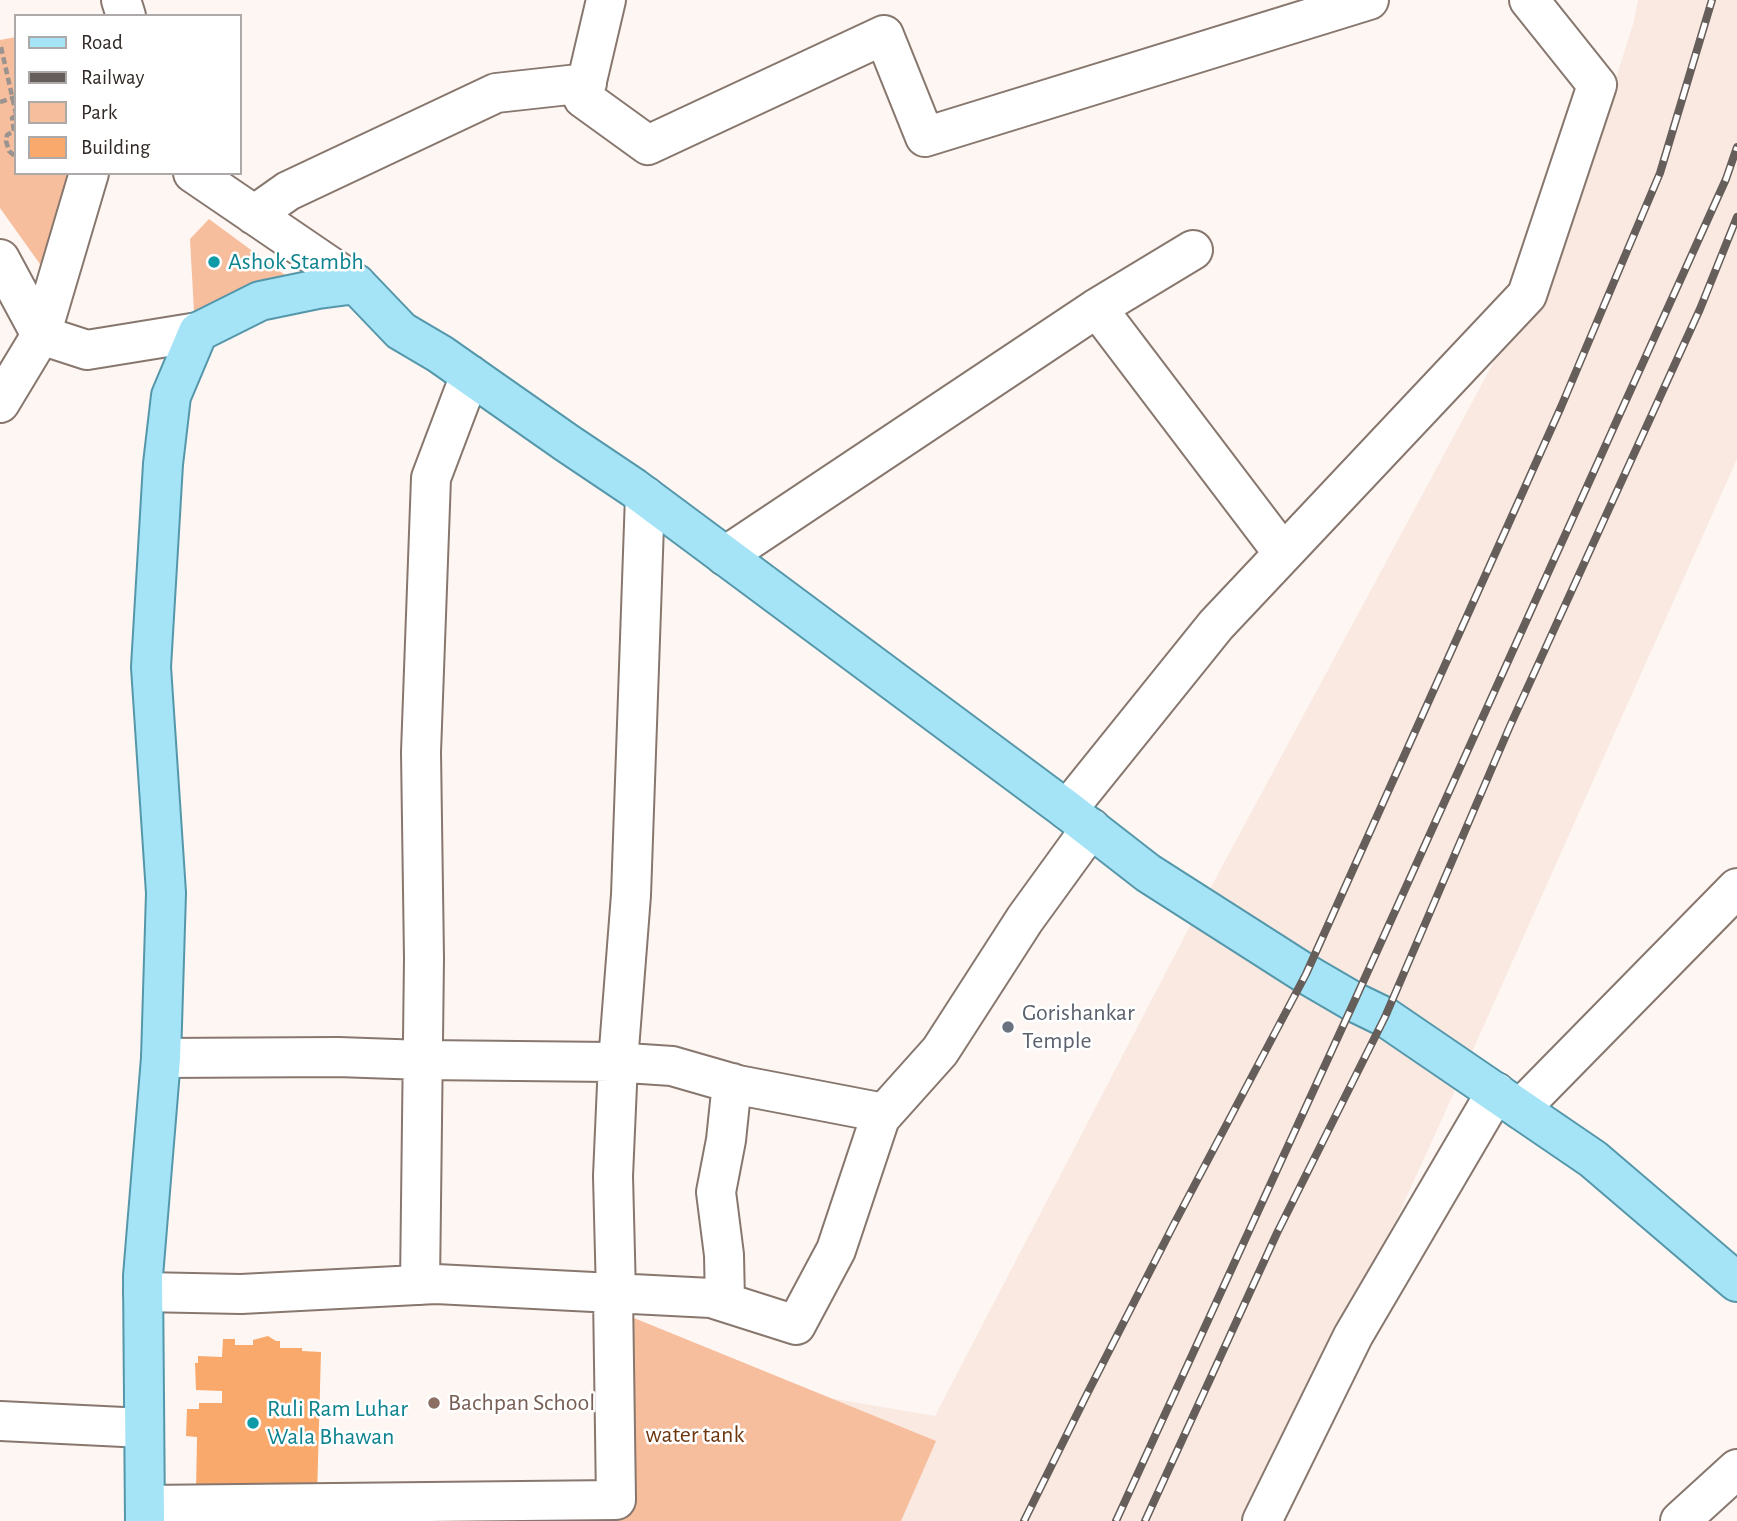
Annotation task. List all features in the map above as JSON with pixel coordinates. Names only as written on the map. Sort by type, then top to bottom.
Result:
[{"type":"main road","points":[[145,1513],[143,1276],[162,1058],[160,1051],[166,893],[150,667],[163,464],[171,396],[198,332],[260,301],[318,289],[356,284],[401,331],[645,496],[1148,873],[1306,974],[1385,1017],[1593,1159],[1737,1282]]},
{"type":"street","points":[[606,0],[583,98],[648,145],[884,35],[925,137],[1368,0]]},
{"type":"street","points":[[143,1292],[241,1294],[436,1284],[711,1298],[796,1325],[836,1250],[880,1118],[940,1051],[1025,919],[1079,819],[1216,625],[1527,295],[1597,85],[1530,0]]},
{"type":"street","points":[[254,215],[288,191],[496,93],[587,83]]},
{"type":"street","points":[[0,403],[41,335],[88,175]]},
{"type":"street","points":[[196,175],[356,284]]},
{"type":"street","points":[[725,556],[1097,308],[1193,250]]},
{"type":"street","points":[[0,259],[41,335],[87,350],[198,332]]},
{"type":"street","points":[[1097,308],[1283,553]]},
{"type":"street","points":[[420,1285],[424,958],[421,752],[431,478],[455,365]]},
{"type":"street","points":[[145,1513],[529,1511],[616,1500],[613,1176],[618,1062],[631,895],[645,496]]},
{"type":"street","points":[[1262,1521],[1353,1336],[1508,1101],[1737,888]]},
{"type":"street","points":[[162,1058],[338,1057],[618,1062],[672,1066],[732,1083],[884,1113]]},
{"type":"street","points":[[725,1302],[724,1255],[716,1192],[726,1140],[732,1083]]},
{"type":"street","points":[[0,1421],[144,1428]]},
{"type":"street","points":[[1680,1521],[1737,1469]]},
{"type":"path","points":[[0,102],[14,98],[1,47]]},
{"type":"path","points":[[14,131],[7,135],[6,141],[9,151],[14,155]]},
{"type":"shaded area","points":[[1638,0],[1737,0],[1737,459],[1259,1521],[625,1521],[658,1369],[935,1416],[1190,926],[1573,215],[1634,21]]},
{"type":"green space","points":[[14,37],[14,175],[75,175],[42,267],[0,208],[0,40]]},
{"type":"green space","points":[[209,219],[285,275],[194,312],[190,239]]},
{"type":"green space","name":"water tank","points":[[634,1318],[936,1441],[901,1521],[585,1521],[603,1511],[610,1422]]},
{"type":"building","name":"Ruli Ram Luhar Wala Bhawan","points":[[268,1336],[280,1341],[280,1348],[302,1348],[302,1351],[321,1352],[317,1496],[196,1493],[197,1437],[186,1436],[187,1409],[199,1409],[199,1403],[222,1403],[222,1391],[196,1390],[195,1363],[198,1363],[198,1356],[222,1357],[223,1339],[235,1339],[235,1345],[253,1345],[253,1340]]},
{"type":"railway","points":[[1024,1521],[1173,1226],[1306,974],[1561,407],[1660,173],[1712,0]]},
{"type":"railway","points":[[1116,1521],[1726,179],[1737,147]]},
{"type":"railway","points":[[1145,1521],[1277,1233],[1385,1017],[1510,726],[1700,309],[1737,217]]},
{"type":"place","name":"Ashok Stambh","points":[[214,262]]},
{"type":"place","name":"Gorishankar Temple","points":[[1008,1027]]},
{"type":"place","name":"Bachpan School","points":[[434,1403]]},
{"type":"place","name":"Ruli Ram Luhar Wala Bhawan","points":[[253,1423]]}]
